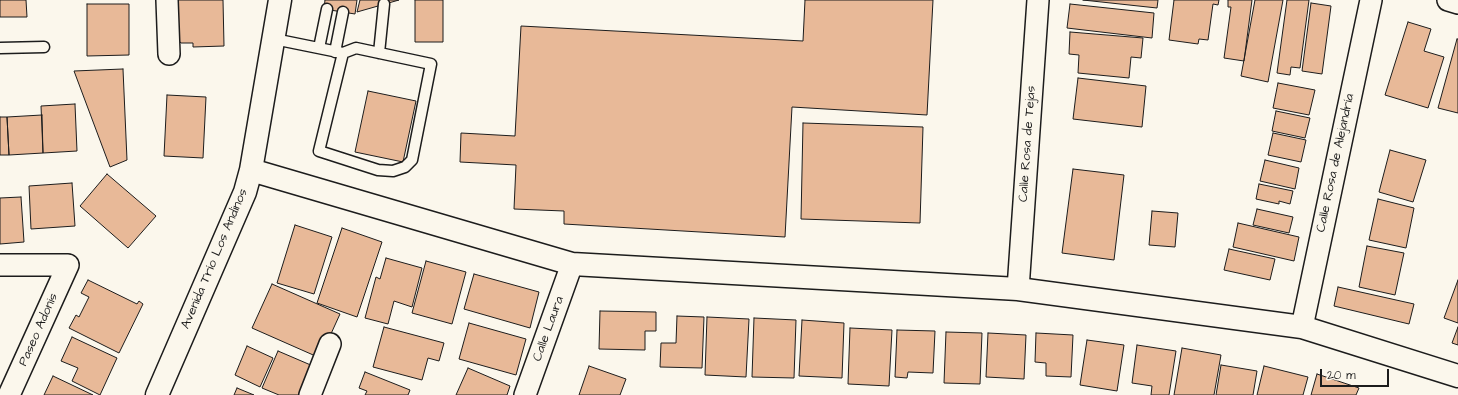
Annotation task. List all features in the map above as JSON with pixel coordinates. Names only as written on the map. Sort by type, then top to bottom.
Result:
[{"type":"street","points":[[167,0],[169,54]]},
{"type":"street","name":"Avenida Trío Los Andinos","points":[[157,395],[241,202],[251,170],[280,0]]},
{"type":"street","name":"Calle Rosa de Tejas","points":[[1018,288],[1038,0]]},
{"type":"street","name":"Calle Rosa de Alejandría","points":[[1302,327],[1371,0]]},
{"type":"street","points":[[1448,0],[1458,3]]},
{"type":"street","points":[[251,170],[572,264],[1018,288],[1302,327],[1458,376]]},
{"type":"street","name":"Paseo Adonis","points":[[0,265],[68,264],[9,395]]},
{"type":"street","name":"Calle Laura","points":[[525,395],[572,264]]},
{"type":"street","points":[[310,395],[330,344]]},
{"type":"lane","points":[[379,53],[384,4]]},
{"type":"lane","points":[[319,48],[327,10]]},
{"type":"lane","points":[[274,39],[339,52],[356,48],[432,64],[412,160],[405,167],[393,171],[378,170],[319,152],[339,52],[343,12]]},
{"type":"lane","points":[[0,48],[44,47]]},
{"type":"building","points":[[0,0],[26,0],[27,17],[0,17]]},
{"type":"building","points":[[169,0],[223,0],[224,46],[193,47],[193,43],[181,43],[170,31]]},
{"type":"building","points":[[325,0],[357,0],[355,14],[324,9]]},
{"type":"building","points":[[360,0],[399,0],[357,12]]},
{"type":"building","points":[[415,0],[443,0],[443,42],[415,42]]},
{"type":"building","points":[[805,0],[933,0],[927,115],[792,107],[785,237],[564,224],[564,211],[514,209],[516,165],[460,162],[461,133],[515,136],[521,26],[803,41]]},
{"type":"building","points":[[1083,0],[1158,0],[1157,8]]},
{"type":"building","points":[[1174,0],[1219,0],[1218,5],[1213,4],[1208,40],[1199,39],[1198,44],[1169,40]]},
{"type":"building","points":[[1228,0],[1252,0],[1244,61],[1224,58],[1231,7],[1228,7]]},
{"type":"building","points":[[1255,0],[1283,0],[1268,82],[1241,76]]},
{"type":"building","points":[[1287,0],[1309,0],[1300,68],[1291,67],[1290,75],[1277,73]]},
{"type":"building","points":[[1311,3],[1331,6],[1322,74],[1302,71]]},
{"type":"building","points":[[87,4],[129,4],[129,55],[87,56]]},
{"type":"building","points":[[1070,4],[1154,13],[1152,38],[1067,28]]},
{"type":"building","points":[[1408,22],[1431,29],[1424,51],[1444,57],[1428,108],[1385,95]]},
{"type":"building","points":[[1070,32],[1143,38],[1141,58],[1131,57],[1129,78],[1078,73],[1079,55],[1069,54]]},
{"type":"building","points":[[1458,39],[1458,113],[1438,108]]},
{"type":"building","points":[[123,69],[127,160],[110,167],[74,71]]},
{"type":"building","points":[[1078,78],[1146,86],[1142,127],[1073,119]]},
{"type":"building","points":[[1278,83],[1315,90],[1309,115],[1273,108]]},
{"type":"building","points":[[368,91],[416,101],[403,162],[355,152]]},
{"type":"building","points":[[167,95],[206,97],[203,158],[164,156]]},
{"type":"building","points":[[75,104],[77,151],[43,153],[41,106]]},
{"type":"building","points":[[1276,111],[1310,118],[1305,138],[1272,131]]},
{"type":"building","points":[[42,115],[43,153],[9,155],[7,117]]},
{"type":"building","points":[[0,117],[7,117],[9,155],[0,155]]},
{"type":"building","points":[[803,123],[923,127],[920,223],[801,219]]},
{"type":"building","points":[[1273,133],[1306,140],[1301,162],[1268,155]]},
{"type":"building","points":[[1390,150],[1426,160],[1413,202],[1379,192]]},
{"type":"building","points":[[1265,160],[1299,168],[1295,189],[1260,181]]},
{"type":"building","points":[[1073,169],[1124,175],[1114,260],[1062,253]]},
{"type":"building","points":[[107,174],[156,216],[128,248],[80,206]]},
{"type":"building","points":[[72,183],[75,226],[31,229],[29,186]]},
{"type":"building","points":[[1259,184],[1293,191],[1290,204],[1279,201],[1279,204],[1256,199]]},
{"type":"building","points":[[21,197],[24,242],[0,244],[0,198]]},
{"type":"building","points":[[1378,199],[1414,208],[1406,248],[1369,240]]},
{"type":"building","points":[[1257,209],[1293,217],[1289,233],[1253,225]]},
{"type":"building","points":[[1152,211],[1178,213],[1175,247],[1149,245]]},
{"type":"building","points":[[1238,223],[1299,237],[1294,261],[1233,247]]},
{"type":"building","points":[[295,225],[332,237],[314,294],[277,283]]},
{"type":"building","points":[[342,228],[382,242],[357,317],[317,303]]},
{"type":"building","points":[[1367,246],[1404,253],[1395,295],[1359,287]]},
{"type":"building","points":[[1229,249],[1275,259],[1270,280],[1224,270]]},
{"type":"building","points":[[386,258],[422,268],[412,307],[394,301],[388,324],[365,318],[376,277],[380,279]]},
{"type":"building","points":[[426,261],[466,272],[452,324],[412,313]]},
{"type":"building","points":[[474,274],[539,292],[530,328],[464,309]]},
{"type":"building","points":[[88,280],[137,304],[139,301],[143,304],[119,353],[69,328],[76,315],[79,317],[89,297],[81,293]]},
{"type":"building","points":[[1458,280],[1458,323],[1444,318]]},
{"type":"building","points":[[272,284],[340,314],[320,358],[252,328]]},
{"type":"building","points":[[1338,287],[1414,304],[1409,324],[1334,306]]},
{"type":"building","points":[[600,311],[656,312],[656,331],[645,331],[645,350],[599,349]]},
{"type":"building","points":[[677,316],[704,317],[702,368],[660,367],[661,343],[676,343]]},
{"type":"building","points":[[707,317],[749,319],[746,377],[705,375]]},
{"type":"building","points":[[754,318],[796,320],[794,378],[752,377]]},
{"type":"building","points":[[802,320],[844,323],[842,378],[799,376]]},
{"type":"building","points":[[469,323],[526,339],[516,375],[459,359]]},
{"type":"building","points":[[384,327],[444,343],[439,361],[428,358],[422,380],[373,367]]},
{"type":"building","points":[[1458,327],[1458,345],[1452,343]]},
{"type":"building","points":[[850,328],[892,330],[889,386],[848,384]]},
{"type":"building","points":[[897,330],[935,331],[933,373],[908,372],[907,378],[895,377]]},
{"type":"building","points":[[946,332],[982,333],[980,384],[944,383]]},
{"type":"building","points":[[988,333],[1026,335],[1024,379],[986,377]]},
{"type":"building","points":[[1036,333],[1073,335],[1071,377],[1046,376],[1046,363],[1035,362]]},
{"type":"building","points":[[72,337],[117,358],[100,395],[72,381],[78,368],[61,361]]},
{"type":"building","points":[[1087,340],[1124,345],[1117,391],[1080,385]]},
{"type":"building","points":[[1137,345],[1176,351],[1169,395],[1151,395],[1152,386],[1132,383]]},
{"type":"building","points":[[247,346],[273,358],[260,387],[235,375]]},
{"type":"building","points":[[1182,348],[1221,355],[1214,395],[1174,395]]},
{"type":"building","points":[[278,351],[313,366],[300,395],[279,395],[262,388]]},
{"type":"building","points":[[1221,365],[1257,371],[1253,395],[1216,395]]},
{"type":"building","points":[[589,366],[626,379],[620,395],[579,395]]},
{"type":"building","points":[[1264,366],[1308,377],[1303,395],[1257,395]]},
{"type":"building","points":[[468,368],[510,386],[507,395],[456,395]]},
{"type":"building","points":[[365,372],[410,390],[408,395],[365,395],[367,391],[359,388]]},
{"type":"building","points":[[1317,374],[1359,388],[1356,395],[1311,395]]},
{"type":"building","points":[[53,376],[93,395],[44,395]]},
{"type":"building","points":[[237,388],[254,395],[234,395]]}]
